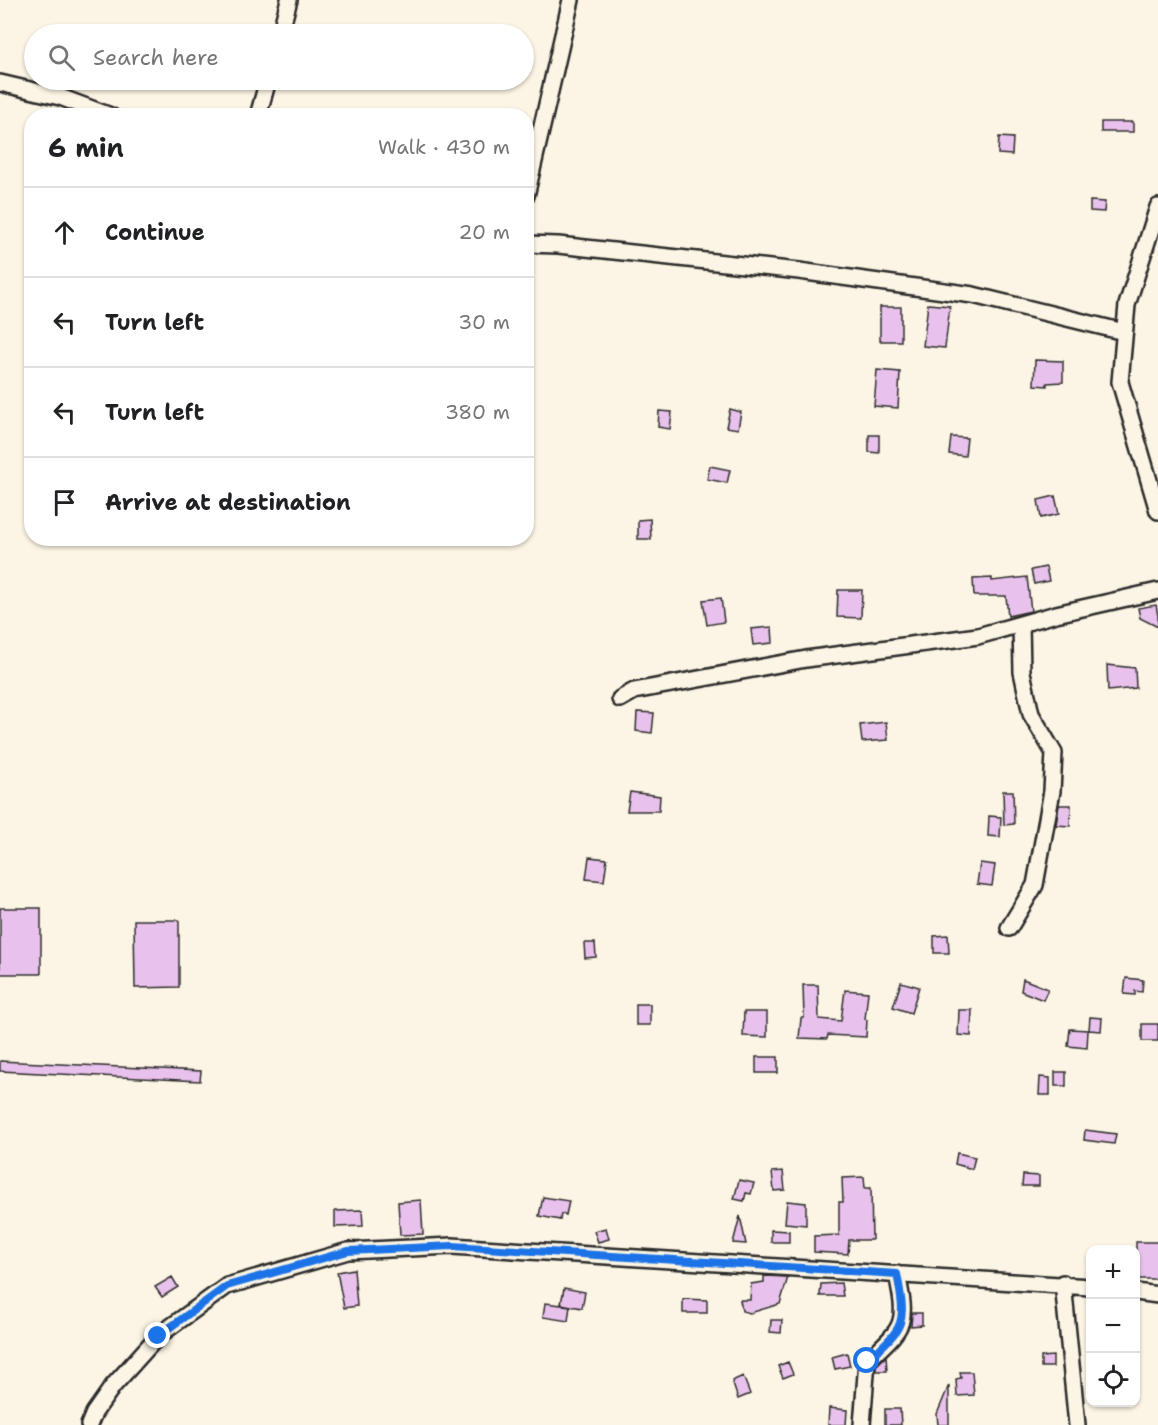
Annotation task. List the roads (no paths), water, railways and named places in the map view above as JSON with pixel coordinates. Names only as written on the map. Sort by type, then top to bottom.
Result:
[{"type":"street","points":[[283,24],[289,0]]},
{"type":"street","points":[[534,161],[571,0]]},
{"type":"street","points":[[0,83],[24,89]]},
{"type":"street","points":[[30,90],[60,97],[90,108]]},
{"type":"street","points":[[260,108],[265,90]]},
{"type":"street","points":[[1158,207],[1127,305],[1120,382],[1158,511]]},
{"type":"street","points":[[534,244],[787,270],[973,294],[1124,333]]},
{"type":"street","points":[[620,699],[634,691],[806,659],[978,636],[1158,591]]},
{"type":"street","points":[[1009,928],[1035,885],[1052,791],[1054,753],[1031,714],[1022,672],[1021,624]]},
{"type":"street","points":[[89,1425],[93,1413],[113,1386],[158,1336],[227,1286],[348,1251],[452,1246],[1063,1283],[1086,1286]]},
{"type":"street","points":[[862,1425],[867,1361],[890,1341],[901,1325],[904,1308],[897,1274]]},
{"type":"street","points":[[1063,1283],[1077,1425]]},
{"type":"street","points":[[1140,1292],[1158,1294]]}]
